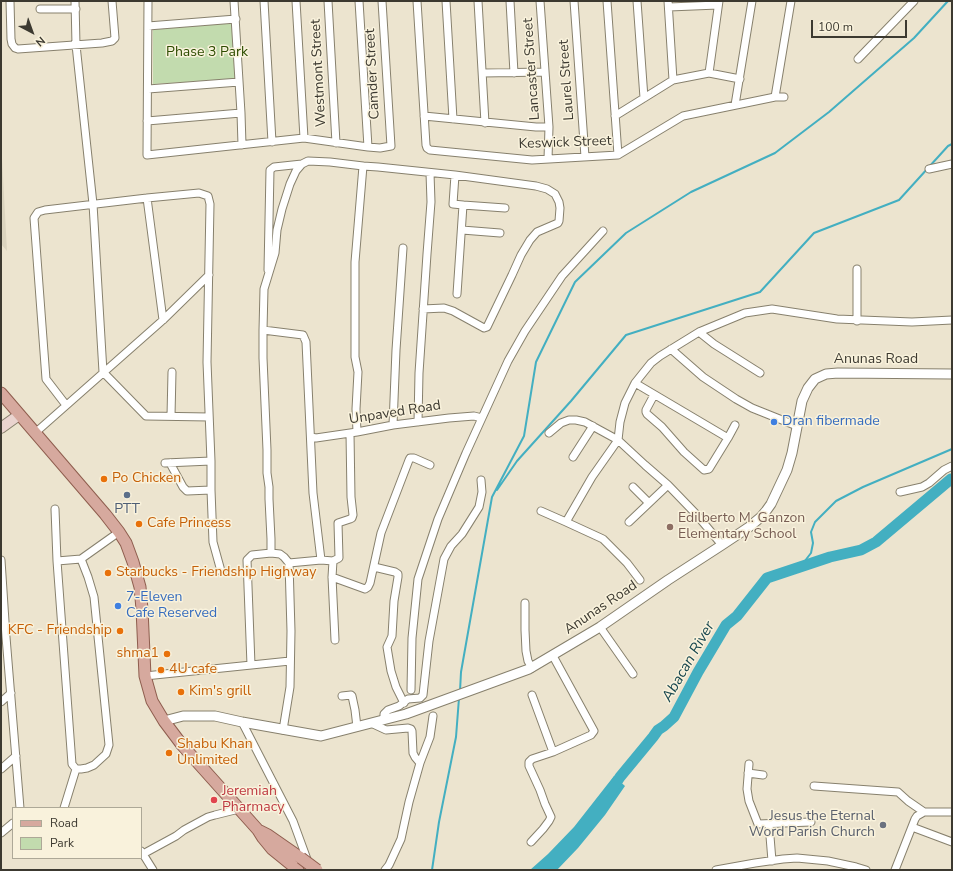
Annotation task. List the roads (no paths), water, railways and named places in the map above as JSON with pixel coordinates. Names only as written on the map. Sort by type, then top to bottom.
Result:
[{"type":"main road","points":[[1,393],[105,514],[126,543],[140,588],[145,676],[152,701],[164,721],[182,745],[258,830],[268,835],[298,865],[317,870]]},
{"type":"main road","points":[[1,428],[19,415]]},
{"type":"street","points":[[10,1],[11,39],[15,48],[76,45],[112,41],[115,38],[112,1]]},
{"type":"street","points":[[75,1],[76,45],[93,204],[103,372],[146,416],[209,417]]},
{"type":"street","points":[[148,1],[147,154],[304,138],[368,147],[359,1]]},
{"type":"street","points":[[234,1],[242,145]]},
{"type":"street","points":[[264,1],[272,142]]},
{"type":"street","points":[[296,1],[304,138]]},
{"type":"street","name":"Westmont Street","points":[[328,1],[336,143]]},
{"type":"street","name":"Camder Street","points":[[368,147],[380,148],[391,146],[382,1]]},
{"type":"street","points":[[417,1],[424,116],[453,118],[485,123],[549,127]]},
{"type":"street","points":[[446,1],[453,118]]},
{"type":"street","points":[[478,1],[485,123]]},
{"type":"street","points":[[510,1],[514,73]]},
{"type":"street","name":"Lancaster Street","points":[[540,1],[549,127],[548,159]]},
{"type":"street","name":"Laurel Street","points":[[574,1],[585,157]]},
{"type":"street","points":[[607,1],[618,155]]},
{"type":"street","points":[[637,1],[644,98]]},
{"type":"street","points":[[735,105],[752,1]]},
{"type":"street","points":[[775,96],[792,1]]},
{"type":"street","points":[[858,59],[914,1]]},
{"type":"street","points":[[673,80],[668,4],[718,3],[709,73]]},
{"type":"street","points":[[40,9],[76,9]]},
{"type":"street","points":[[148,26],[236,19]]},
{"type":"street","points":[[482,73],[545,72]]},
{"type":"street","points":[[615,116],[673,80],[709,73],[740,79]]},
{"type":"street","points":[[148,89],[239,82]]},
{"type":"street","name":"Keswick Street","points":[[424,116],[426,145],[430,150],[532,160],[618,155],[683,116],[775,96],[784,97]]},
{"type":"street","points":[[147,121],[241,113]]},
{"type":"street","points":[[268,276],[270,170],[274,167],[302,164],[308,161],[330,162],[455,175],[536,186],[547,189],[555,194],[560,208],[560,219],[558,223],[537,232],[530,240],[521,255],[487,327],[484,328],[453,311],[444,308],[423,309]]},
{"type":"street","points":[[271,553],[263,358],[264,289],[275,253],[277,230],[286,195],[296,171],[302,164]]},
{"type":"street","points":[[929,169],[952,164]]},
{"type":"street","points":[[357,432],[356,408],[358,372],[355,357],[355,262],[363,166]]},
{"type":"street","points":[[418,422],[419,373],[431,202],[430,173]]},
{"type":"street","points":[[455,175],[453,204],[505,208]]},
{"type":"street","points":[[66,405],[46,379],[34,218],[38,212],[93,204],[198,193],[208,196],[210,204],[207,362],[211,490],[213,542],[221,572]]},
{"type":"street","points":[[147,198],[163,320]]},
{"type":"street","points":[[457,294],[464,205]]},
{"type":"street","points":[[462,230],[500,233]]},
{"type":"street","points":[[411,690],[412,638],[418,579],[438,519],[508,361],[525,331],[562,276],[603,231]]},
{"type":"street","points":[[393,425],[396,350],[403,248]]},
{"type":"street","points":[[857,269],[857,320]]},
{"type":"street","points":[[35,433],[163,320],[209,275]]},
{"type":"street","points":[[566,522],[592,477],[618,440],[620,422],[625,403],[635,383],[651,363],[699,332],[745,314],[772,309],[838,319],[912,322],[952,320]]},
{"type":"street","points":[[263,330],[303,335],[306,342],[313,493],[321,560]]},
{"type":"street","points":[[699,332],[714,344],[760,373]]},
{"type":"street","points":[[671,350],[703,377],[736,399],[752,408],[796,426]]},
{"type":"street","points":[[171,416],[172,372]]},
{"type":"street","name":"Anunas Road","points":[[164,721],[183,716],[215,716],[321,736],[398,716],[530,669],[600,627],[755,522],[766,511],[771,504],[787,470],[792,453],[802,401],[808,388],[815,379],[826,374],[838,373],[952,374]]},
{"type":"street","points":[[635,383],[728,438]]},
{"type":"street","points":[[654,395],[646,410],[647,414],[662,427],[684,452],[704,470],[709,469],[735,425]]},
{"type":"street","name":"Unpaved Road","points":[[311,437],[316,438],[418,422],[474,416],[482,418]]},
{"type":"street","points":[[549,434],[561,423],[569,420],[576,420],[594,426],[618,440],[668,485],[696,514],[722,545]]},
{"type":"street","points":[[572,457],[594,426]]},
{"type":"street","points":[[289,563],[321,560],[333,561],[339,558],[338,523],[352,518],[353,515],[351,497],[350,433]]},
{"type":"street","points":[[332,577],[364,589],[368,587],[381,533],[410,458],[414,458],[430,465]]},
{"type":"street","points":[[211,461],[168,463],[187,491],[211,490]]},
{"type":"street","points":[[900,492],[922,487],[944,470],[952,466]]},
{"type":"street","points":[[384,720],[383,716],[390,709],[399,706],[408,699],[421,697],[424,693],[429,641],[444,559],[451,546],[462,534],[479,507],[482,492],[481,480]]},
{"type":"street","points":[[629,522],[668,485]]},
{"type":"street","points":[[633,487],[649,503]]},
{"type":"street","points":[[55,509],[72,764],[76,769]]},
{"type":"street","points":[[541,512],[603,539],[627,563],[640,580]]},
{"type":"street","points":[[58,561],[81,559],[119,532]]},
{"type":"street","points":[[251,666],[247,560],[252,555],[271,553],[280,554],[289,563],[291,631],[290,687],[283,730]]},
{"type":"street","points":[[76,769],[87,768],[94,764],[106,754],[109,745],[94,597],[81,559]]},
{"type":"street","points":[[1,560],[4,639],[11,693],[20,807]]},
{"type":"street","points":[[333,561],[332,577],[335,640]]},
{"type":"street","points":[[374,567],[398,574],[394,601],[392,636],[387,647],[391,671],[396,687],[404,703]]},
{"type":"street","points":[[525,603],[526,651],[530,669]]},
{"type":"street","points":[[600,627],[633,674]]},
{"type":"street","points":[[531,842],[551,817],[529,766],[529,762],[532,759],[553,752],[591,735],[594,731],[553,656]]},
{"type":"street","points":[[145,676],[290,661]]},
{"type":"street","points":[[1,702],[11,693]]},
{"type":"street","points":[[532,695],[553,752]]},
{"type":"street","points":[[342,696],[352,696],[357,727]]},
{"type":"street","points":[[385,870],[389,865],[401,839],[409,802],[420,763],[430,737],[434,716]]},
{"type":"street","points":[[242,722],[293,821],[310,866],[309,870]]},
{"type":"street","points":[[371,723],[386,730],[411,729],[413,753],[420,763]]},
{"type":"street","points":[[1,769],[16,756]]},
{"type":"street","points":[[749,764],[747,789],[749,801],[758,824],[811,822]]},
{"type":"street","points":[[64,807],[76,769]]},
{"type":"street","points":[[748,773],[763,774]]},
{"type":"street","points":[[814,786],[898,792],[924,812]]},
{"type":"street","points":[[153,870],[142,852],[176,836],[208,817],[239,809]]},
{"type":"street","points":[[895,870],[915,819],[924,812],[952,812]]},
{"type":"street","points":[[1,834],[12,824]]},
{"type":"street","points":[[769,824],[772,861]]},
{"type":"street","points":[[912,827],[952,842]]},
{"type":"street","points":[[716,870],[755,863],[797,858],[840,863],[866,870]]},
{"type":"water","points":[[614,776],[625,786],[605,815],[578,848],[557,870],[530,870],[574,827]]},
{"type":"waterway","points":[[460,691],[461,672],[492,497],[524,436],[536,362],[575,282],[626,233],[691,192],[775,153],[829,112],[914,38],[948,1]]},
{"type":"waterway","points":[[497,490],[517,461],[571,401],[626,335],[760,292],[814,233],[899,200],[948,146],[952,144]]},
{"type":"waterway","points":[[801,566],[811,553],[813,543],[811,532],[815,522],[836,501],[863,487],[952,449]]},
{"type":"waterway","name":"Abacan River","points":[[610,792],[620,777],[658,730],[674,717],[698,672],[726,625],[737,616],[767,578],[830,557],[861,550],[876,542],[952,479]]},
{"type":"waterway","points":[[432,870],[439,822],[456,737],[459,698]]},
{"type":"place","name":"Dran fibermade","points":[[774,422]]},
{"type":"place","name":"Po Chicken","points":[[104,479]]},
{"type":"place","name":"PTT","points":[[127,495]]},
{"type":"place","name":"Cafe Princess","points":[[139,524]]},
{"type":"place","name":"Edilberto M. Ganzon Elementary School","points":[[670,527]]},
{"type":"place","name":"Starbucks - Friendship Highway","points":[[108,573]]},
{"type":"place","name":"7-Eleven Cafe Reserved","points":[[118,606]]},
{"type":"place","name":"KFC - Friendship","points":[[120,631]]},
{"type":"place","name":"shma1","points":[[167,654]]},
{"type":"place","name":"4U cafe","points":[[161,670]]},
{"type":"place","name":"Kim's grill","points":[[181,692]]},
{"type":"place","name":"Shabu Khan Unlimited","points":[[169,753]]},
{"type":"place","name":"Jeremiah Pharmacy","points":[[214,800]]},
{"type":"place","name":"Jesus the Eternal Word Parish Church","points":[[883,825]]},
{"type":"park label","name":"Phase 3 Park","points":[[207,53]]}]
